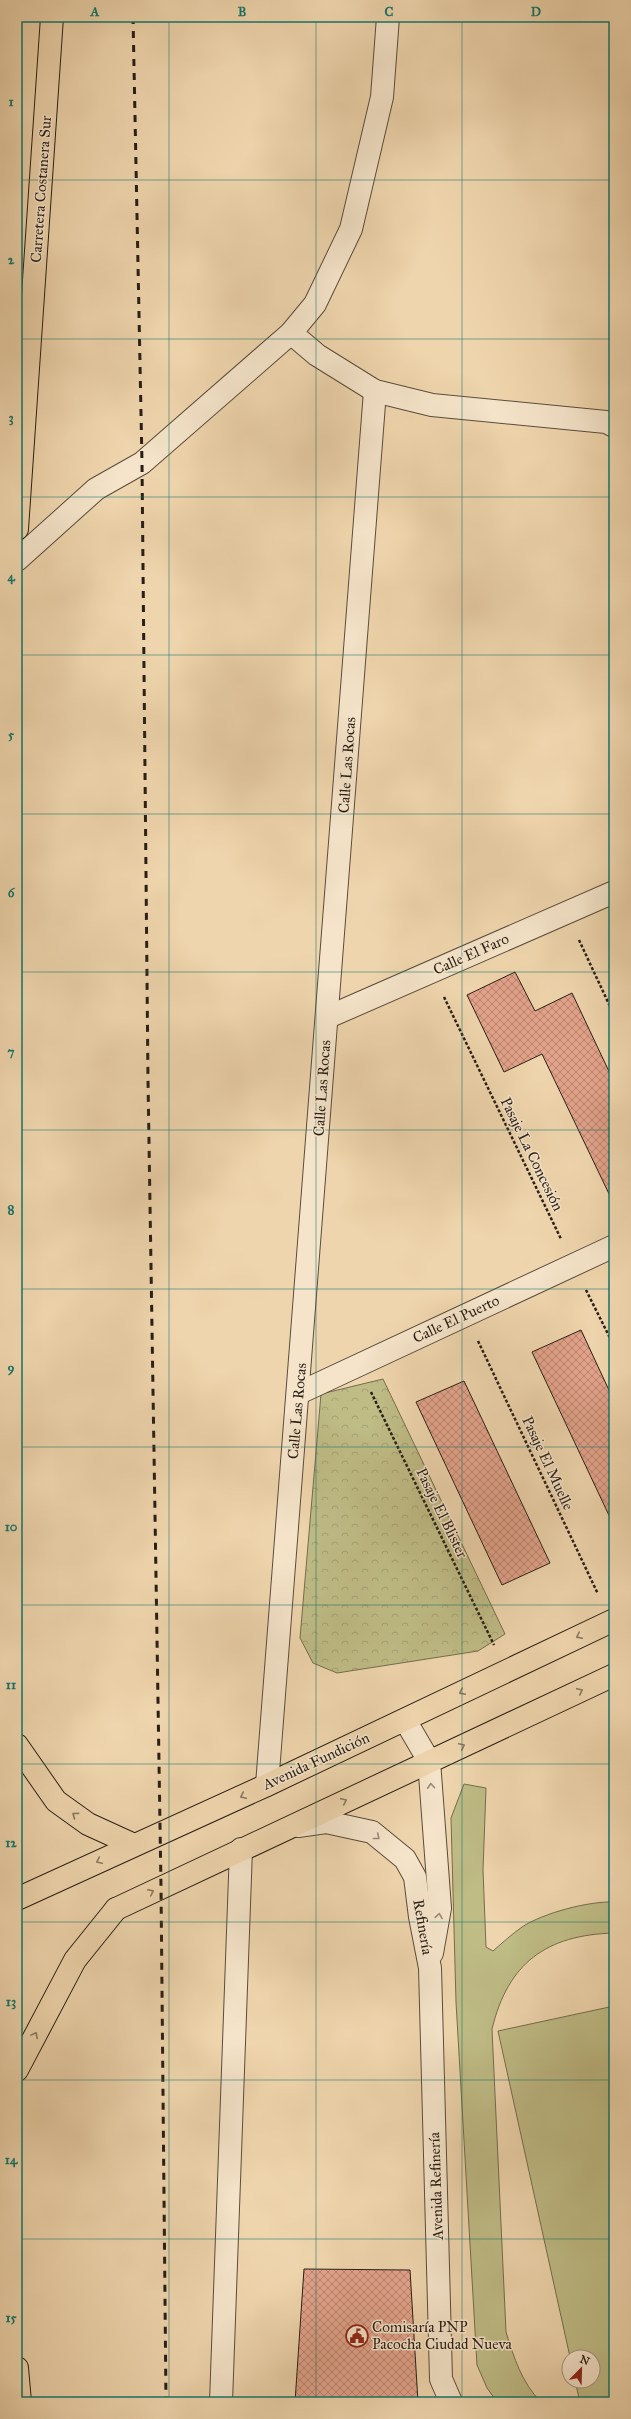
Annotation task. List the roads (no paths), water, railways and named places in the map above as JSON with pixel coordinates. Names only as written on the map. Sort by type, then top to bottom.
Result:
[{"type":"main road","name":"Carretera Costanera Sur","points":[[17,529],[52,17]]},
{"type":"main road","name":"Avenida Fundición","points":[[17,1899],[134,1844],[160,1835],[267,1785],[613,1620]]},
{"type":"main road","points":[[17,2070],[75,1960],[116,1909],[285,1828],[614,1675]]},
{"type":"main road","points":[[17,1745],[56,1801],[88,1824],[134,1844]]},
{"type":"main road","points":[[17,2368],[20,2402]]},
{"type":"street","points":[[17,560],[96,489],[142,463],[292,333],[315,304],[351,229],[382,97],[388,17]]},
{"type":"street","points":[[292,333],[317,355],[375,391],[432,405],[606,422],[614,426]]},
{"type":"street","name":"Calle Las Rocas","points":[[267,1785],[299,1393],[375,391]]},
{"type":"street","name":"Calle El Faro","points":[[328,1017],[614,892]]},
{"type":"street","name":"Calle El Puerto","points":[[299,1393],[614,1246]]},
{"type":"street","points":[[405,1720],[429,1761]]},
{"type":"street","name":"Refinería","points":[[429,1761],[440,1908],[430,1968]]},
{"type":"street","name":"Refinería","points":[[285,1828],[326,1822],[372,1832],[404,1859],[415,1877],[420,1917],[430,1968]]},
{"type":"street","points":[[221,2402],[241,1849]]},
{"type":"street","name":"Avenida Refinería","points":[[430,1968],[441,2379],[451,2402]]},
{"type":"railway","points":[[133,17],[142,463],[148,1080],[161,1887],[166,2402]]},
{"type":"place","name":"Comisaría PNP Pacocha Ciudad Nueva","points":[[357,2336]]}]
